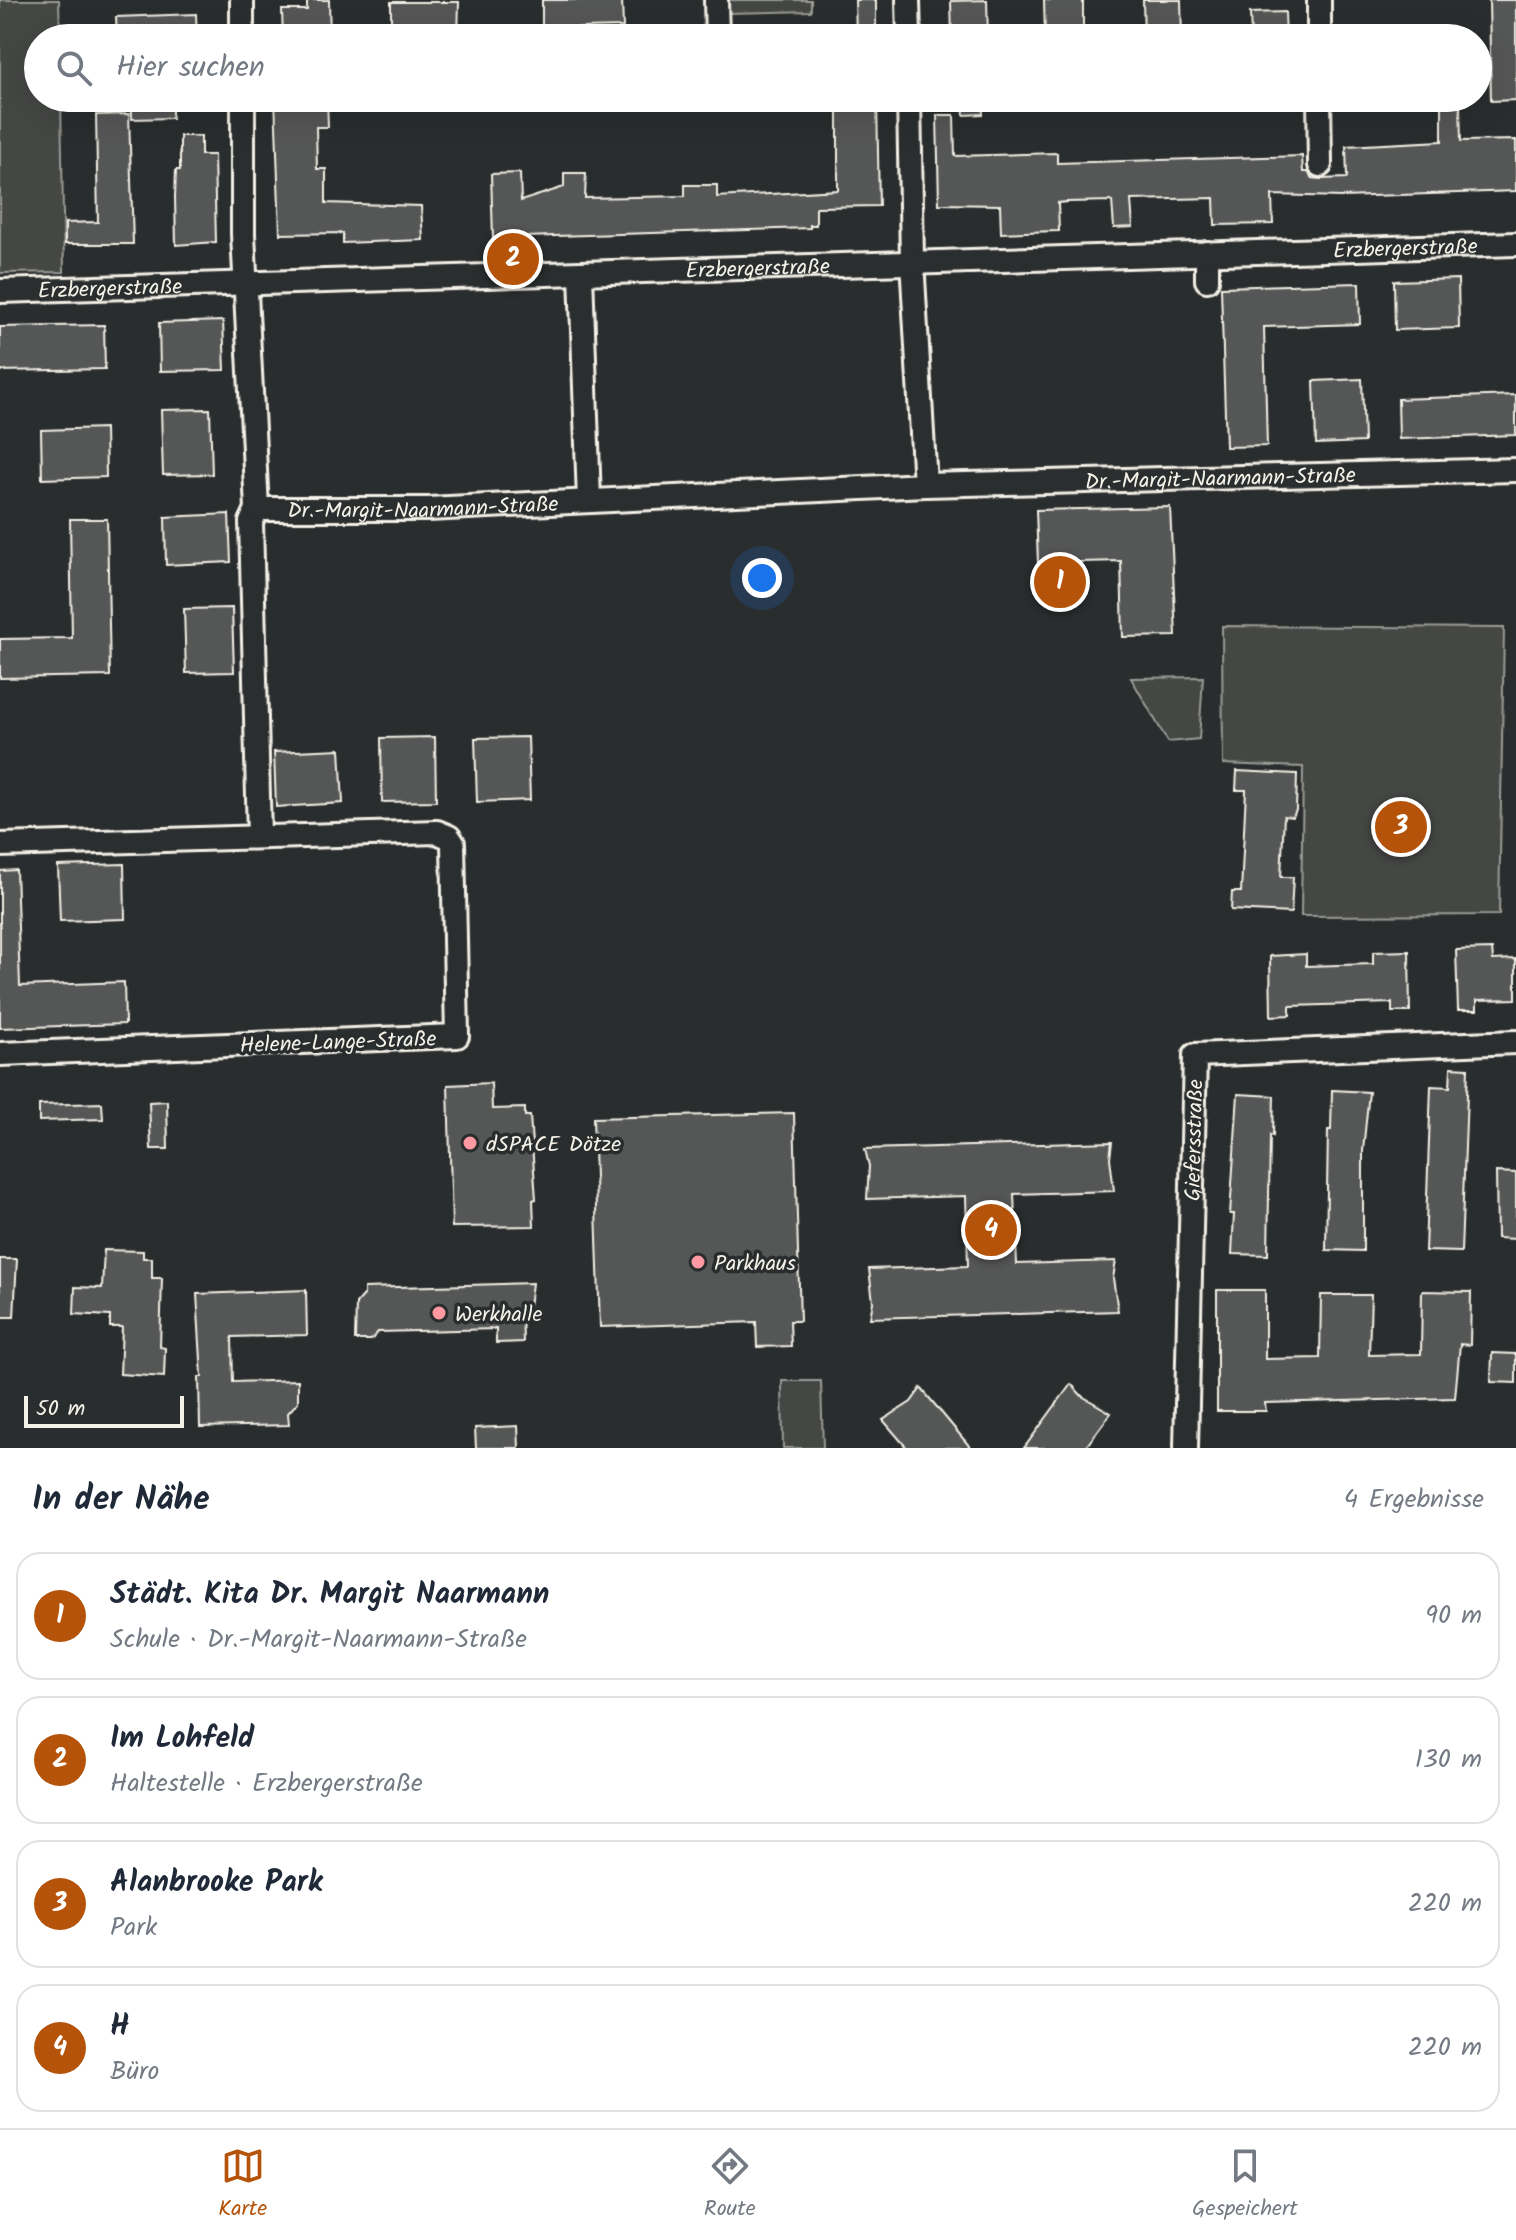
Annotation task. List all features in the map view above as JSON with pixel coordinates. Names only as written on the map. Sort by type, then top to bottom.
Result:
[{"type":"street","points":[[242,0],[242,24]]},
{"type":"street","points":[[716,0],[717,24]]},
{"type":"street","points":[[908,0],[909,24]]},
{"type":"street","points":[[1319,0],[1319,24]]},
{"type":"street","name":"Dr.-Margit-Naarmann-Straße","points":[[243,112],[257,509],[251,522],[259,836]]},
{"type":"street","points":[[909,112],[912,260],[925,485]]},
{"type":"street","points":[[1319,112],[1320,165]]},
{"type":"street","name":"Erzbergerstraße","points":[[0,291],[581,274],[912,260],[1516,244]]},
{"type":"street","points":[[1207,253],[1207,280]]},
{"type":"street","name":"Dr.-Margit-Naarmann-Straße","points":[[581,274],[589,501]]},
{"type":"street","name":"Dr.-Margit-Naarmann-Straße","points":[[257,509],[428,509],[925,485],[1516,470]]},
{"type":"street","name":"Helene-Lange-Straße","points":[[0,845],[437,832],[449,837],[453,843],[457,1036],[0,1054]]},
{"type":"street","name":"Giefersstraße","points":[[1186,1448],[1195,1055],[1516,1042]]},
{"type":"shaded area","points":[[0,0],[59,0],[60,24],[24,24],[24,112],[61,112],[64,272],[0,273]]},
{"type":"shaded area","points":[[727,0],[811,0],[811,11],[727,13]]},
{"type":"shaded area","points":[[1222,626],[1504,628],[1499,915],[1301,916],[1303,767],[1223,764]]},
{"type":"shaded area","points":[[1203,677],[1199,739],[1168,742],[1131,678]]},
{"type":"shaded area","points":[[782,1381],[821,1381],[823,1448],[783,1448]]},
{"type":"building","points":[[307,0],[329,0],[330,24],[282,24],[282,10],[307,10]]},
{"type":"building","points":[[542,0],[622,0],[623,24],[542,24]]},
{"type":"building","points":[[855,0],[876,0],[876,24],[856,24]]},
{"type":"building","points":[[987,0],[988,24],[952,24],[951,1]]},
{"type":"building","points":[[1044,0],[1083,0],[1083,24],[1045,24]]},
{"type":"building","points":[[1143,0],[1181,0],[1182,24],[1144,24]]},
{"type":"building","points":[[1489,0],[1516,0],[1516,100],[1492,101],[1492,24],[1489,24]]},
{"type":"building","points":[[391,2],[459,2],[458,24],[391,24]]},
{"type":"building","points":[[1285,12],[1285,24],[1250,24],[1250,13]]},
{"type":"building","points":[[196,14],[196,24],[116,24],[116,17]]},
{"type":"building","points":[[132,112],[172,112],[172,118],[132,119]]},
{"type":"building","points":[[276,112],[327,112],[328,127],[316,127],[317,169],[326,169],[326,203],[421,206],[423,240],[343,243],[343,233],[280,234]]},
{"type":"building","points":[[838,112],[877,112],[879,206],[816,207],[816,225],[810,225],[810,228],[493,238],[491,174],[520,173],[521,201],[564,187],[564,173],[586,173],[585,198],[685,196],[685,185],[717,185],[717,197],[838,190]]},
{"type":"building","points":[[964,112],[983,112],[983,114],[964,115]]},
{"type":"building","points":[[1442,112],[1460,112],[1461,141],[1516,140],[1516,191],[1342,197],[1272,195],[1273,224],[1215,225],[1214,198],[1131,200],[1133,227],[1114,228],[1112,201],[1067,202],[1058,203],[1059,231],[1001,233],[1000,205],[939,204],[937,115],[954,115],[955,156],[1057,153],[1057,163],[1302,156],[1303,172],[1321,179],[1347,178],[1346,146],[1442,141]]},
{"type":"building","points":[[129,114],[133,244],[65,244],[65,223],[98,222],[96,115]]},
{"type":"building","points":[[180,136],[201,136],[201,155],[214,155],[216,242],[176,245],[175,197],[176,170],[180,170]]},
{"type":"building","points":[[1458,279],[1459,328],[1395,330],[1394,281]]},
{"type":"building","points":[[1359,283],[1360,324],[1264,327],[1267,446],[1226,447],[1221,287]]},
{"type":"building","points":[[223,321],[225,370],[160,371],[159,323]]},
{"type":"building","points":[[104,325],[105,369],[0,371],[0,327]]},
{"type":"building","points":[[1362,379],[1364,442],[1316,444],[1314,381]]},
{"type":"building","points":[[1516,395],[1516,435],[1399,439],[1398,399]]},
{"type":"building","points":[[210,409],[212,474],[163,475],[161,410]]},
{"type":"building","points":[[105,428],[106,477],[42,479],[41,430]]},
{"type":"building","points":[[1170,507],[1176,636],[1123,637],[1121,561],[1038,563],[1036,510]]},
{"type":"building","points":[[229,514],[231,562],[166,565],[165,517]]},
{"type":"building","points":[[70,519],[107,519],[110,676],[0,678],[0,639],[72,638]]},
{"type":"building","points":[[232,608],[234,672],[186,673],[184,609]]},
{"type":"building","points":[[435,737],[436,801],[382,802],[381,738]]},
{"type":"building","points":[[528,737],[530,800],[477,802],[475,738]]},
{"type":"building","points":[[340,749],[343,803],[276,807],[274,752]]},
{"type":"building","points":[[1237,771],[1297,774],[1296,810],[1293,817],[1284,816],[1281,877],[1293,877],[1291,913],[1231,910],[1232,892],[1241,892],[1246,790],[1236,790]]},
{"type":"building","points":[[124,864],[125,919],[60,921],[58,866]]},
{"type":"building","points":[[16,870],[20,986],[124,982],[125,1024],[0,1028],[0,871]]},
{"type":"building","points":[[1492,949],[1493,960],[1516,959],[1516,999],[1477,1000],[1477,1010],[1458,1010],[1456,950]]},
{"type":"building","points":[[1409,951],[1410,1012],[1392,1012],[1392,1003],[1290,1006],[1290,1015],[1271,1016],[1270,956],[1306,954],[1306,966],[1373,964],[1373,952]]},
{"type":"building","points":[[1451,1067],[1468,1068],[1461,1252],[1425,1251],[1431,1086],[1450,1087]]},
{"type":"building","points":[[491,1083],[492,1109],[525,1108],[525,1116],[530,1116],[536,1199],[533,1200],[534,1226],[452,1227],[448,1085]]},
{"type":"building","points":[[1332,1090],[1369,1092],[1363,1151],[1363,1251],[1326,1250],[1328,1130],[1331,1130]]},
{"type":"building","points":[[1238,1094],[1274,1096],[1273,1136],[1270,1135],[1268,1255],[1232,1254],[1234,1214],[1230,1214]]},
{"type":"building","points":[[167,1101],[168,1149],[151,1149],[149,1102]]},
{"type":"building","points":[[102,1103],[103,1119],[39,1121],[39,1105]]},
{"type":"building","points":[[794,1113],[800,1321],[790,1321],[791,1346],[757,1347],[756,1322],[600,1327],[593,1118]]},
{"type":"building","points":[[1112,1142],[1110,1158],[1114,1191],[1014,1194],[1017,1264],[1116,1261],[1113,1278],[1118,1311],[870,1318],[873,1302],[869,1269],[968,1266],[966,1196],[867,1199],[869,1166],[865,1149]]},
{"type":"building","points":[[1496,1172],[1516,1173],[1516,1239],[1497,1238]]},
{"type":"building","points":[[104,1250],[143,1251],[143,1258],[152,1258],[152,1278],[162,1278],[160,1347],[165,1348],[164,1377],[120,1374],[122,1327],[110,1327],[110,1316],[74,1314],[75,1287],[102,1288]]},
{"type":"building","points":[[0,1259],[17,1259],[14,1317],[0,1317]]},
{"type":"building","name":"Werkhalle","points":[[532,1283],[529,1307],[522,1307],[523,1342],[496,1343],[496,1329],[378,1332],[371,1340],[355,1340],[356,1304],[364,1295],[364,1288]]},
{"type":"building","points":[[306,1290],[307,1335],[232,1337],[233,1382],[298,1380],[298,1402],[288,1413],[289,1425],[200,1427],[199,1377],[202,1377],[197,1294]]},
{"type":"building","points":[[1217,1290],[1265,1290],[1265,1359],[1320,1358],[1321,1295],[1371,1295],[1369,1355],[1421,1354],[1422,1291],[1471,1292],[1470,1345],[1460,1344],[1455,1398],[1265,1403],[1266,1411],[1217,1411]]},
{"type":"building","points":[[1492,1353],[1516,1354],[1516,1383],[1491,1382]]},
{"type":"building","points":[[1071,1384],[1082,1396],[1111,1413],[1085,1448],[1024,1448]]},
{"type":"building","points":[[921,1388],[971,1448],[907,1448],[883,1420],[911,1402]]},
{"type":"building","points":[[518,1426],[519,1448],[476,1448],[475,1428]]},
{"type":"place","name":"Im Lohfeld","points":[[513,259]]},
{"type":"place","name":"Städt. Kita Dr. Margit Naarmann","points":[[1060,582]]},
{"type":"place","name":"Alanbrooke Park","points":[[1401,827]]},
{"type":"place","name":"dSPACE Dötze","points":[[470,1143]]},
{"type":"place","name":"H","points":[[991,1230]]},
{"type":"place","name":"Parkhaus","points":[[698,1262]]},
{"type":"place","name":"Werkhalle","points":[[439,1313]]}]
